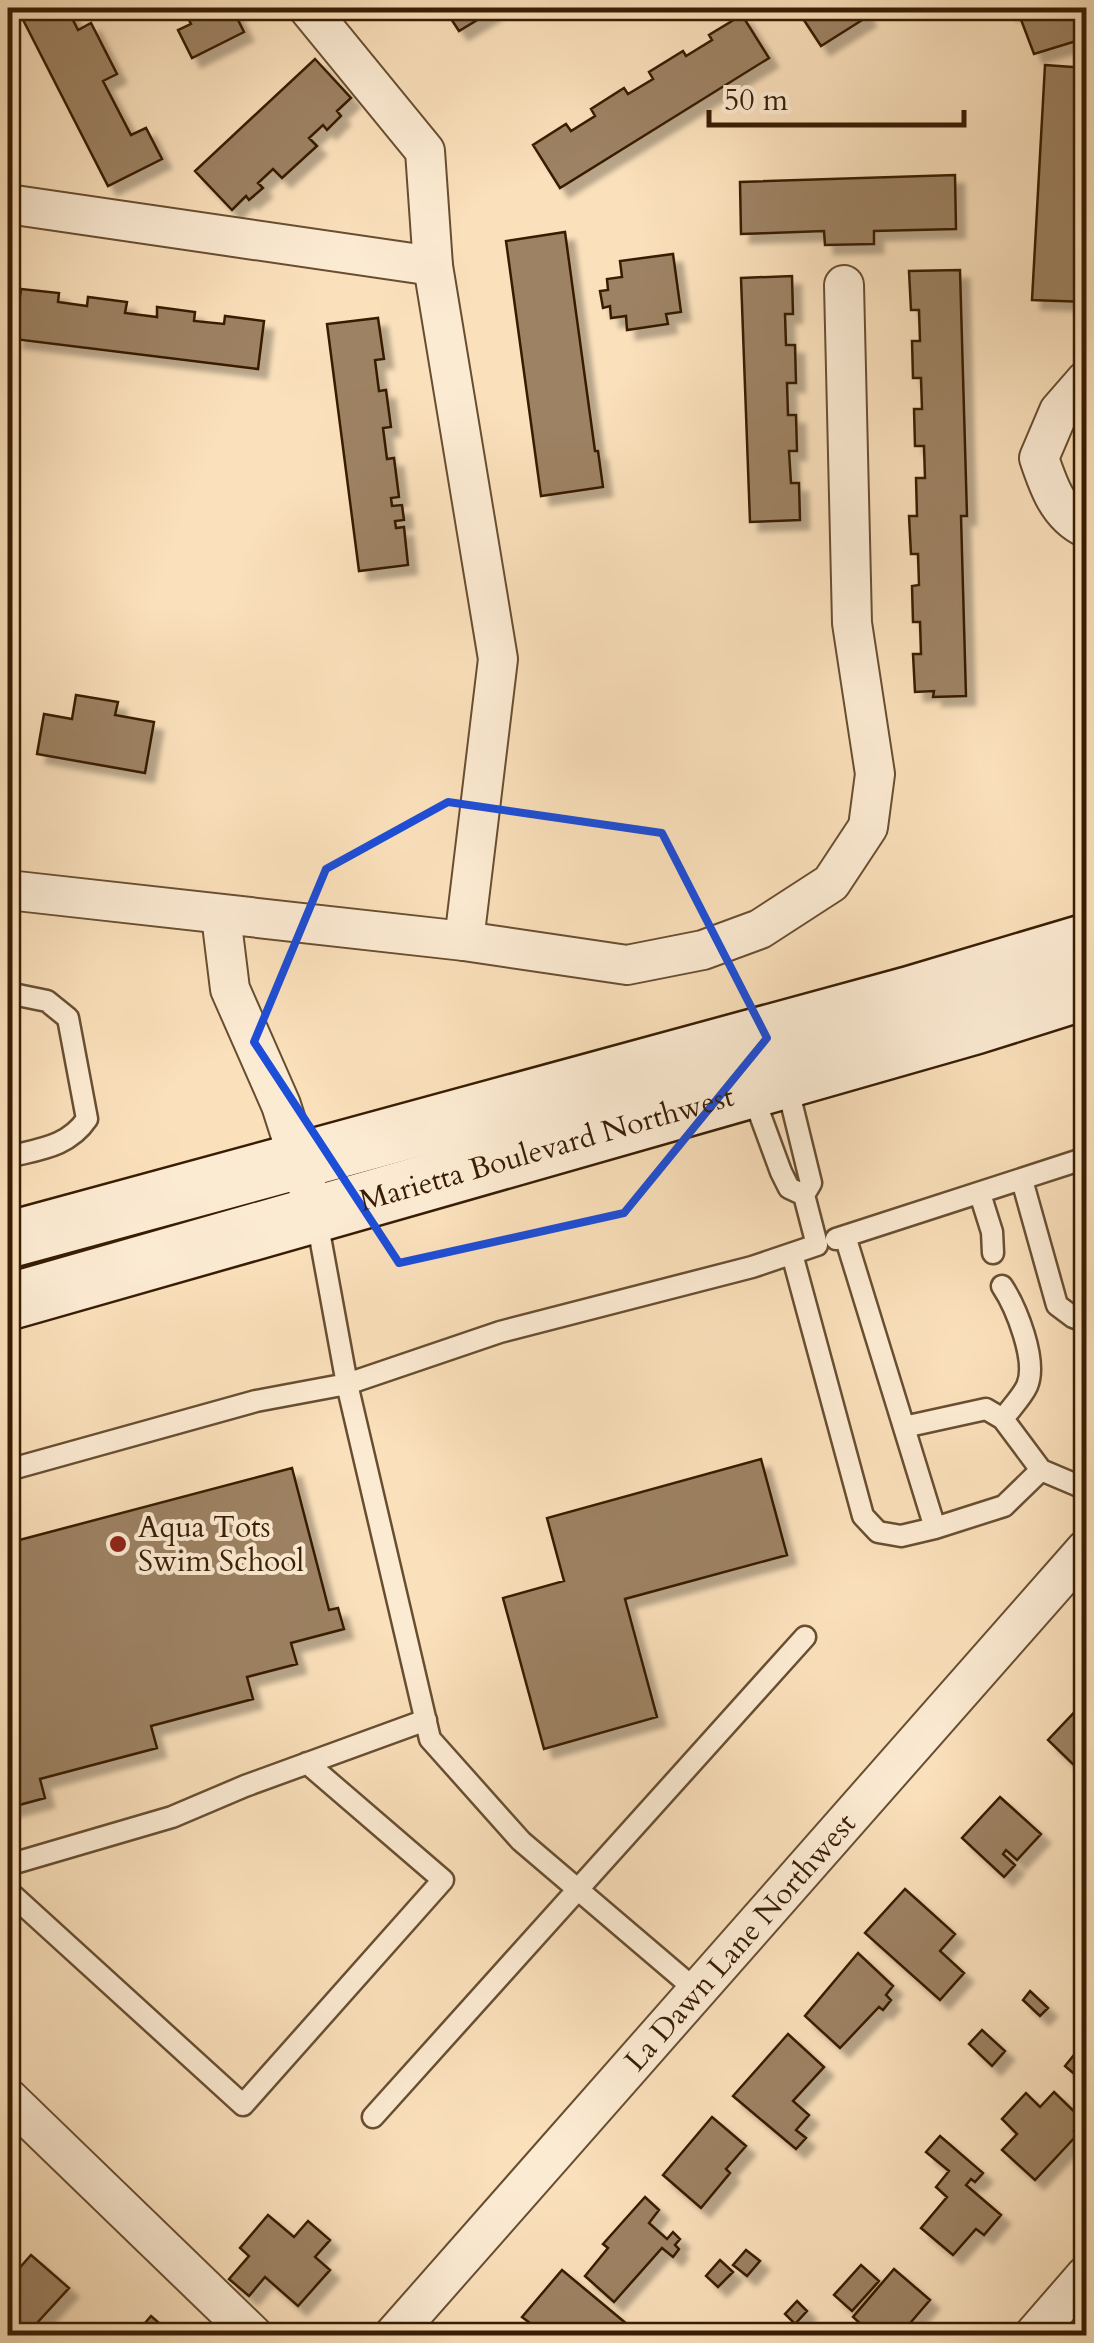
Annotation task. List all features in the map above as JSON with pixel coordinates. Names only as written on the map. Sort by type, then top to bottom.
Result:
[{"type":"main road","points":[[8,1240],[889,1000],[1086,942]]},
{"type":"main road","name":"Marietta Boulevard Northwest","points":[[8,1302],[1086,991]]},
{"type":"street","points":[[308,8],[425,152],[433,266],[498,659],[464,942]]},
{"type":"street","points":[[8,204],[433,266]]},
{"type":"street","points":[[8,890],[626,964],[703,950],[760,929],[831,883],[868,826],[875,774],[852,623],[844,284]]},
{"type":"street","points":[[1086,380],[1059,411],[1039,458],[1050,495],[1086,528]]},
{"type":"street","points":[[221,916],[230,989],[281,1105],[315,1212]]},
{"type":"street","name":"La Dawn Lane Northwest","points":[[393,2336],[1086,1549]]},
{"type":"street","points":[[8,2098],[254,2336]]},
{"type":"street","points":[[1033,2336],[1086,2275]]},
{"type":"lane","points":[[8,994],[47,1001],[68,1018],[87,1119],[77,1134],[58,1145],[8,1156]]},
{"type":"lane","points":[[768,1084],[781,1172],[789,1188],[804,1195]]},
{"type":"lane","points":[[768,1084],[811,1184],[804,1195],[818,1245]]},
{"type":"lane","points":[[8,1470],[256,1402],[347,1384],[500,1332],[752,1267],[1086,1158]]},
{"type":"lane","points":[[1022,1180],[1056,1305],[1086,1322]]},
{"type":"lane","points":[[980,1194],[997,1246]]},
{"type":"lane","points":[[315,1212],[347,1384],[430,1739],[521,1841],[697,1991]]},
{"type":"lane","points":[[845,1236],[935,1528]]},
{"type":"lane","points":[[792,1254],[863,1516],[878,1532],[901,1536],[1004,1506],[1041,1470]]},
{"type":"lane","points":[[1003,1419],[1028,1385],[1030,1359],[1011,1290]]},
{"type":"lane","points":[[904,1427],[986,1409],[1003,1419],[1041,1470],[1086,1489]]},
{"type":"lane","points":[[373,2117],[805,1637]]},
{"type":"lane","points":[[8,1865],[172,1817],[426,1720]]},
{"type":"lane","points":[[8,1891],[243,2105],[443,1880],[307,1763]]},
{"type":"highlighted area","points":[[448,802],[662,833],[767,1038],[624,1213],[399,1263],[254,1042],[326,869]]},
{"type":"building","points":[[17,8],[67,8],[78,30],[91,23],[117,74],[103,81],[131,135],[146,128],[162,159],[108,186]]},
{"type":"building","points":[[183,8],[232,8],[244,32],[192,58],[178,30],[191,24]]},
{"type":"building","points":[[444,8],[490,8],[492,11],[459,31]]},
{"type":"building","points":[[796,8],[861,8],[867,17],[821,46]]},
{"type":"building","points":[[1007,8],[1086,8],[1086,38],[1034,54],[1017,9],[1009,12]]},
{"type":"building","points":[[742,15],[769,58],[560,188],[533,145],[566,124],[571,131],[595,116],[591,109],[624,88],[628,94],[653,79],[649,72],[683,51],[686,56],[712,40],[709,35]]},
{"type":"building","points":[[315,59],[351,98],[337,111],[341,116],[327,130],[323,125],[309,138],[317,146],[282,178],[273,169],[258,183],[263,188],[249,200],[246,196],[232,210],[195,171]]},
{"type":"building","points":[[1045,65],[1086,68],[1086,302],[1032,300]]},
{"type":"building","points":[[955,175],[956,229],[874,231],[874,244],[825,245],[824,231],[741,234],[740,182]]},
{"type":"building","points":[[565,232],[603,487],[541,496],[506,241]]},
{"type":"building","points":[[673,254],[681,312],[666,314],[668,324],[627,330],[626,316],[611,318],[610,306],[603,308],[600,291],[608,290],[607,279],[622,277],[620,261]]},
{"type":"building","points":[[960,270],[967,516],[961,516],[966,696],[933,697],[934,691],[915,692],[913,654],[921,654],[920,622],[913,622],[912,586],[919,585],[918,554],[911,554],[909,516],[917,516],[916,478],[925,478],[924,446],[915,446],[914,409],[922,409],[921,378],[913,378],[912,341],[920,341],[919,310],[911,310],[909,271]]},
{"type":"building","points":[[792,276],[793,314],[785,314],[786,345],[795,345],[796,383],[787,383],[788,415],[796,415],[797,451],[789,451],[791,483],[799,483],[800,520],[750,522],[741,278]]},
{"type":"building","points":[[21,289],[59,293],[58,302],[87,306],[88,297],[127,302],[125,313],[157,317],[157,307],[195,312],[194,321],[224,324],[225,316],[264,321],[258,369],[14,339]]},
{"type":"building","points":[[378,318],[384,359],[375,360],[379,391],[386,390],[391,427],[383,428],[387,459],[394,458],[399,497],[391,498],[392,506],[402,505],[404,520],[395,521],[396,528],[404,527],[408,565],[359,571],[327,324]]},
{"type":"building","points":[[76,695],[118,702],[115,715],[154,722],[145,773],[37,754],[44,714],[72,719]]},
{"type":"building","points":[[761,1459],[787,1555],[625,1599],[657,1717],[544,1749],[503,1598],[564,1581],[547,1518]]},
{"type":"building","points":[[292,1468],[329,1610],[338,1608],[344,1629],[291,1643],[297,1664],[247,1677],[253,1699],[151,1726],[157,1748],[40,1779],[45,1798],[8,1808],[8,1543]]},
{"type":"building","points":[[1086,1700],[1086,1764],[1080,1771],[1048,1740]]},
{"type":"building","points":[[1000,1797],[1041,1834],[1017,1860],[1006,1850],[1003,1854],[1015,1865],[1004,1877],[962,1838]]},
{"type":"building","points":[[905,1889],[955,1934],[940,1951],[964,1973],[940,2000],[865,1933]]},
{"type":"building","points":[[858,1953],[893,1986],[886,1995],[891,2000],[883,2010],[879,2007],[840,2048],[805,2016]]},
{"type":"building","points":[[1030,1991],[1048,2008],[1040,2016],[1023,2000]]},
{"type":"building","points":[[982,2030],[1005,2051],[992,2066],[969,2044]]},
{"type":"building","points":[[788,2034],[824,2067],[793,2101],[809,2115],[796,2130],[806,2138],[796,2149],[733,2096]]},
{"type":"building","points":[[1086,2040],[1086,2084],[1065,2066]]},
{"type":"building","points":[[1054,2092],[1084,2121],[1074,2131],[1077,2135],[1035,2180],[1002,2150],[1017,2134],[1002,2119],[1026,2093],[1040,2107]]},
{"type":"building","points":[[712,2117],[746,2146],[701,2208],[663,2175]]},
{"type":"building","points":[[940,2136],[983,2173],[966,2185],[1001,2215],[984,2235],[976,2229],[953,2255],[921,2228],[947,2197],[936,2187],[949,2171],[926,2152]]},
{"type":"building","points":[[645,2197],[659,2210],[649,2223],[667,2239],[673,2232],[680,2239],[675,2245],[679,2249],[673,2257],[662,2248],[614,2302],[585,2276],[608,2248],[603,2244]]},
{"type":"building","points":[[268,2215],[294,2237],[308,2221],[330,2240],[315,2257],[330,2270],[298,2306],[265,2277],[249,2296],[229,2279],[249,2256],[240,2248]]},
{"type":"building","points":[[746,2250],[760,2261],[747,2276],[733,2265]]},
{"type":"building","points":[[31,2255],[69,2288],[25,2336],[8,2320],[8,2281]]},
{"type":"building","points":[[720,2260],[733,2272],[718,2287],[706,2276]]},
{"type":"building","points":[[861,2265],[879,2281],[852,2311],[834,2295]]},
{"type":"building","points":[[894,2269],[930,2300],[899,2336],[874,2336],[853,2317]]},
{"type":"building","points":[[562,2270],[628,2325],[619,2336],[520,2336],[530,2323],[522,2317]]},
{"type":"building","points":[[797,2301],[807,2311],[795,2324],[785,2314]]},
{"type":"building","points":[[151,2316],[174,2336],[134,2336]]},
{"type":"place","name":"Aqua Tots Swim School","points":[[118,1544]]}]
